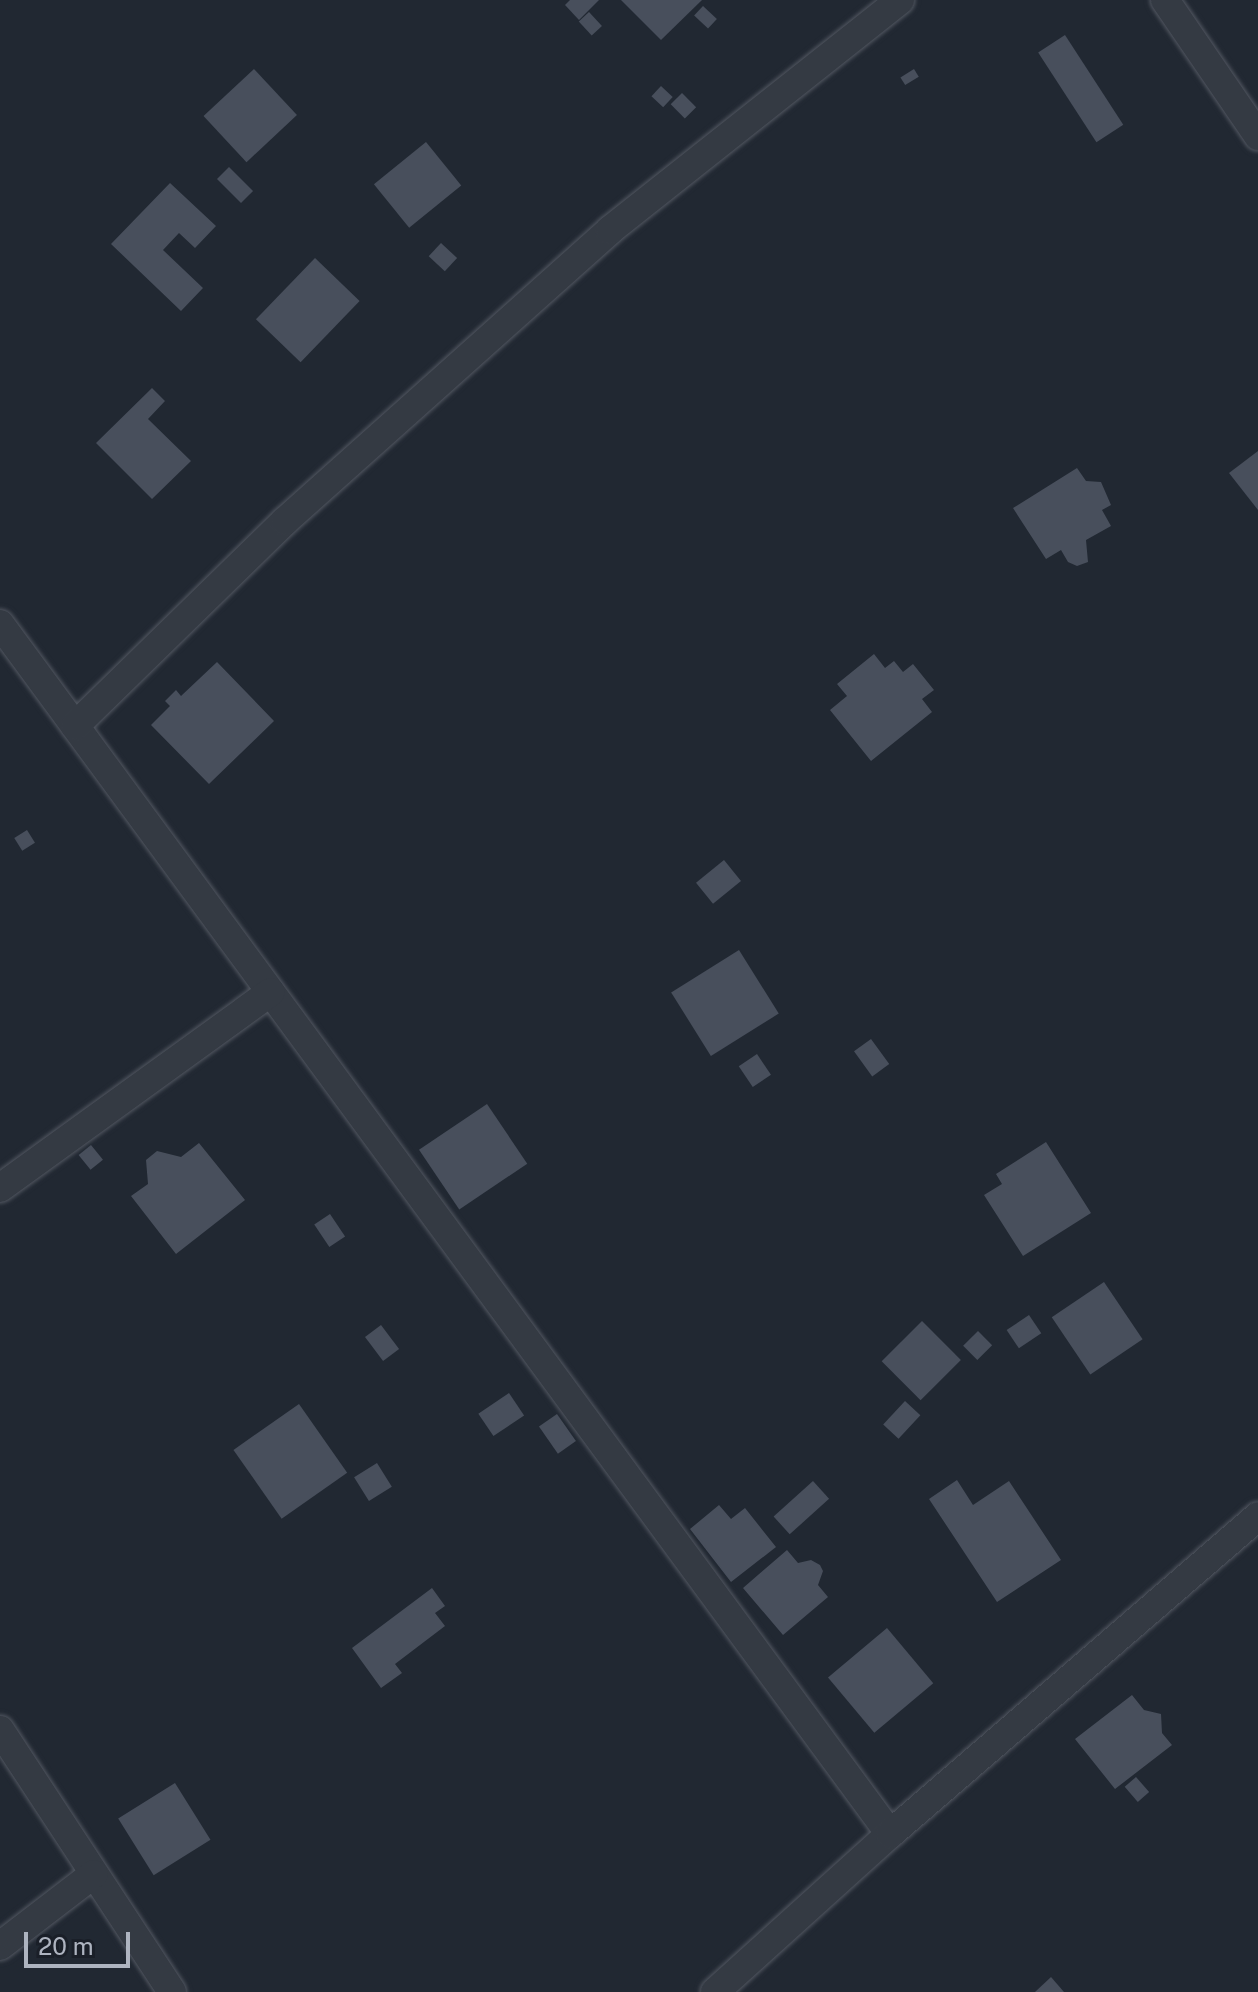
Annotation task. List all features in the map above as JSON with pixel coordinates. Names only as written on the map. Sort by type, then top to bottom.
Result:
[{"type":"street","points":[[75,726],[285,521],[610,230],[900,0]]},
{"type":"street","points":[[1165,0],[1258,136]]},
{"type":"street","points":[[0,624],[890,1834]]},
{"type":"street","points":[[0,1188],[271,992]]},
{"type":"street","points":[[715,1992],[890,1834],[1258,1516]]},
{"type":"street","points":[[0,1730],[172,1992]]},
{"type":"street","points":[[0,1946],[94,1874]]},
{"type":"building","points":[[570,0],[599,0],[579,20],[565,5]]},
{"type":"building","points":[[621,0],[702,0],[661,40]]},
{"type":"building","points":[[703,6],[717,19],[708,28],[694,16]]},
{"type":"building","points":[[589,12],[602,26],[592,35],[579,22]]},
{"type":"building","points":[[1065,35],[1123,125],[1096,142],[1038,52]]},
{"type":"building","points":[[254,69],[297,115],[247,162],[204,116]]},
{"type":"building","points":[[914,69],[919,77],[905,85],[900,77]]},
{"type":"building","points":[[661,86],[673,97],[663,107],[651,96]]},
{"type":"building","points":[[682,93],[696,107],[685,118],[671,104]]},
{"type":"building","points":[[426,142],[461,186],[409,228],[374,184]]},
{"type":"building","points":[[229,167],[253,191],[241,203],[217,179]]},
{"type":"building","points":[[170,183],[216,226],[195,248],[179,233],[163,250],[203,288],[181,311],[111,244]]},
{"type":"building","points":[[441,243],[457,258],[445,271],[429,256]]},
{"type":"building","points":[[315,258],[360,301],[301,362],[256,319]]},
{"type":"building","points":[[152,388],[165,401],[148,419],[191,461],[152,499],[96,443]]},
{"type":"building","points":[[1258,451],[1258,510],[1229,473]]},
{"type":"building","points":[[1077,468],[1086,481],[1101,482],[1111,505],[1102,510],[1111,526],[1086,540],[1088,562],[1077,566],[1068,562],[1061,550],[1046,559],[1013,508]]},
{"type":"building","points":[[874,654],[885,668],[894,661],[903,672],[913,664],[934,690],[922,699],[932,712],[871,761],[830,710],[847,696],[837,684]]},
{"type":"building","points":[[217,662],[274,721],[209,784],[151,725],[170,706],[165,701],[176,690],[181,696]]},
{"type":"building","points":[[27,830],[35,843],[22,851],[14,838]]},
{"type":"building","points":[[724,860],[741,881],[713,904],[696,883]]},
{"type":"building","points":[[739,950],[779,1014],[711,1056],[671,992]]},
{"type":"building","points":[[871,1039],[889,1064],[872,1076],[854,1051]]},
{"type":"building","points":[[757,1054],[771,1075],[753,1087],[739,1066]]},
{"type":"building","points":[[487,1104],[527,1164],[459,1210],[419,1150]]},
{"type":"building","points":[[1046,1142],[1091,1213],[1023,1256],[984,1195],[1002,1184],[996,1174]]},
{"type":"building","points":[[199,1143],[245,1200],[176,1254],[131,1196],[148,1184],[146,1160],[157,1151],[181,1157]]},
{"type":"building","points":[[91,1145],[103,1160],[91,1170],[79,1155]]},
{"type":"building","points":[[330,1214],[345,1236],[329,1247],[314,1225]]},
{"type":"building","points":[[1104,1282],[1143,1339],[1090,1374],[1052,1317]]},
{"type":"building","points":[[1029,1315],[1041,1333],[1019,1348],[1007,1330]]},
{"type":"building","points":[[922,1321],[961,1360],[921,1400],[882,1361]]},
{"type":"building","points":[[381,1325],[399,1349],[383,1361],[365,1337]]},
{"type":"building","points":[[978,1331],[992,1345],[977,1360],[963,1346]]},
{"type":"building","points":[[509,1393],[524,1415],[493,1436],[478,1414]]},
{"type":"building","points":[[905,1401],[920,1415],[899,1439],[883,1424]]},
{"type":"building","points":[[299,1404],[347,1473],[282,1519],[233,1450]]},
{"type":"building","points":[[557,1414],[576,1441],[558,1454],[539,1427]]},
{"type":"building","points":[[377,1463],[392,1487],[369,1501],[354,1477]]},
{"type":"building","points":[[957,1480],[973,1505],[1009,1481],[1061,1560],[997,1602],[929,1499]]},
{"type":"building","points":[[813,1481],[829,1499],[790,1534],[774,1516]]},
{"type":"building","points":[[719,1505],[731,1519],[745,1508],[776,1547],[731,1582],[690,1529]]},
{"type":"building","points":[[787,1550],[798,1563],[811,1560],[820,1565],[823,1571],[818,1585],[828,1597],[783,1635],[743,1588]]},
{"type":"building","points":[[432,1588],[445,1606],[435,1613],[445,1626],[395,1664],[402,1673],[381,1688],[352,1648]]},
{"type":"building","points":[[887,1628],[933,1683],[874,1733],[828,1677]]},
{"type":"building","points":[[1132,1695],[1144,1710],[1161,1714],[1162,1733],[1172,1745],[1115,1789],[1075,1739]]},
{"type":"building","points":[[1136,1777],[1149,1792],[1138,1802],[1125,1787]]},
{"type":"building","points":[[175,1783],[211,1840],[154,1875],[118,1819]]},
{"type":"building","points":[[1051,1977],[1064,1992],[1035,1992]]}]
